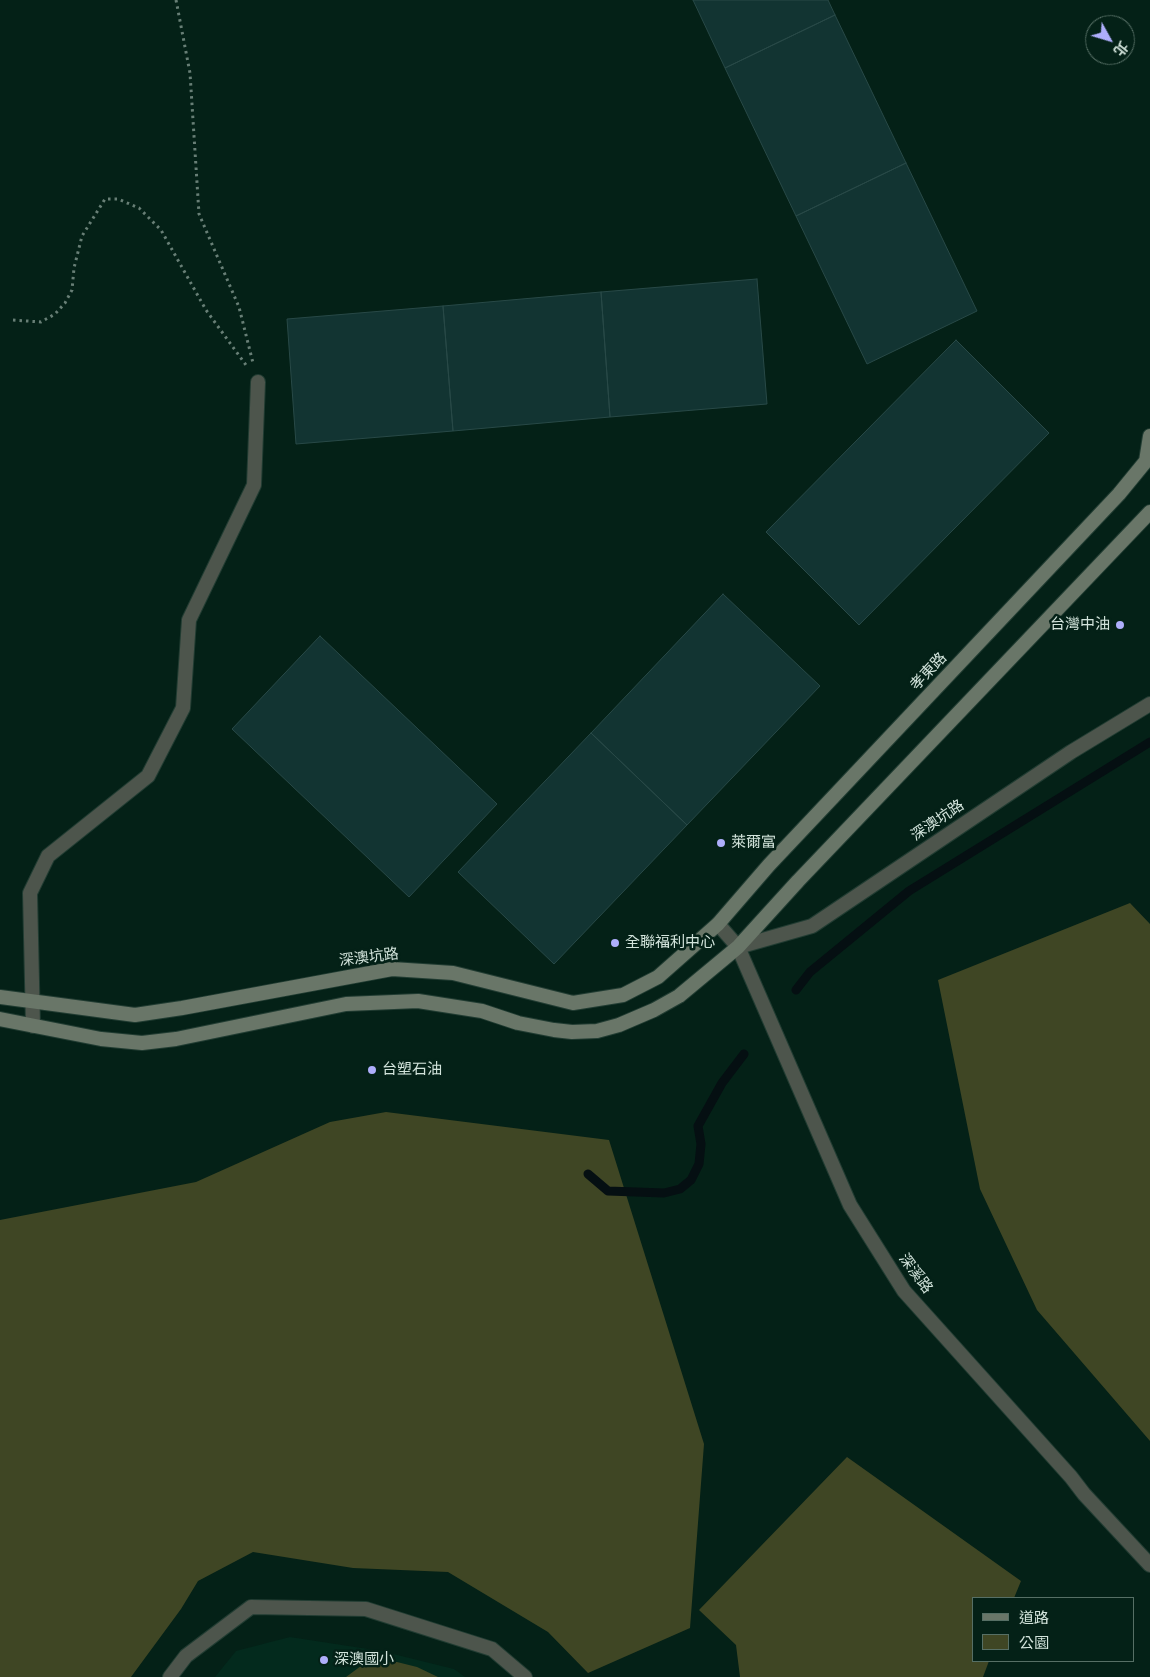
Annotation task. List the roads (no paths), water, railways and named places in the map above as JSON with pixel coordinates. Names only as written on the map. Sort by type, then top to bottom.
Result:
[{"type":"main road","name":"孝東路","points":[[718,924],[768,865],[1119,494],[1146,461],[1150,436]]},
{"type":"main road","points":[[738,947],[805,874],[1150,512]]},
{"type":"main road","name":"深澳坑路","points":[[0,997],[135,1015],[392,969],[453,973],[573,1003],[623,995],[658,977],[718,924]]},
{"type":"main road","name":"深澳坑路","points":[[0,1019],[101,1039],[142,1043],[176,1039],[346,1004],[418,1001],[482,1011],[518,1023],[554,1030],[572,1032],[597,1031],[618,1025],[654,1010],[680,996],[738,947]]},
{"type":"street","points":[[33,1026],[30,893],[48,856],[148,776],[183,708],[189,620],[254,486],[258,382]]},
{"type":"street","name":"深澳坑路","points":[[738,947],[812,926],[1071,752],[1150,704]]},
{"type":"street","points":[[718,924],[738,947]]},
{"type":"street","name":"深溪路","points":[[738,947],[850,1205],[904,1291],[1071,1477],[1084,1494],[1150,1565]]},
{"type":"street","points":[[170,1677],[186,1656],[251,1607],[366,1610],[492,1649],[525,1677]]},
{"type":"waterway","points":[[796,990],[810,972],[909,891],[1150,742]]},
{"type":"waterway","points":[[588,1174],[608,1191],[664,1193],[680,1189],[691,1180],[699,1164],[701,1144],[698,1126],[722,1083],[744,1054]]},
{"type":"place","name":"台灣中油","points":[[1120,625]]},
{"type":"place","name":"萊爾富","points":[[721,843]]},
{"type":"place","name":"全聯福利中心","points":[[615,943]]},
{"type":"place","name":"台塑石油","points":[[372,1070]]},
{"type":"place","name":"深澳國小","points":[[324,1660]]}]
